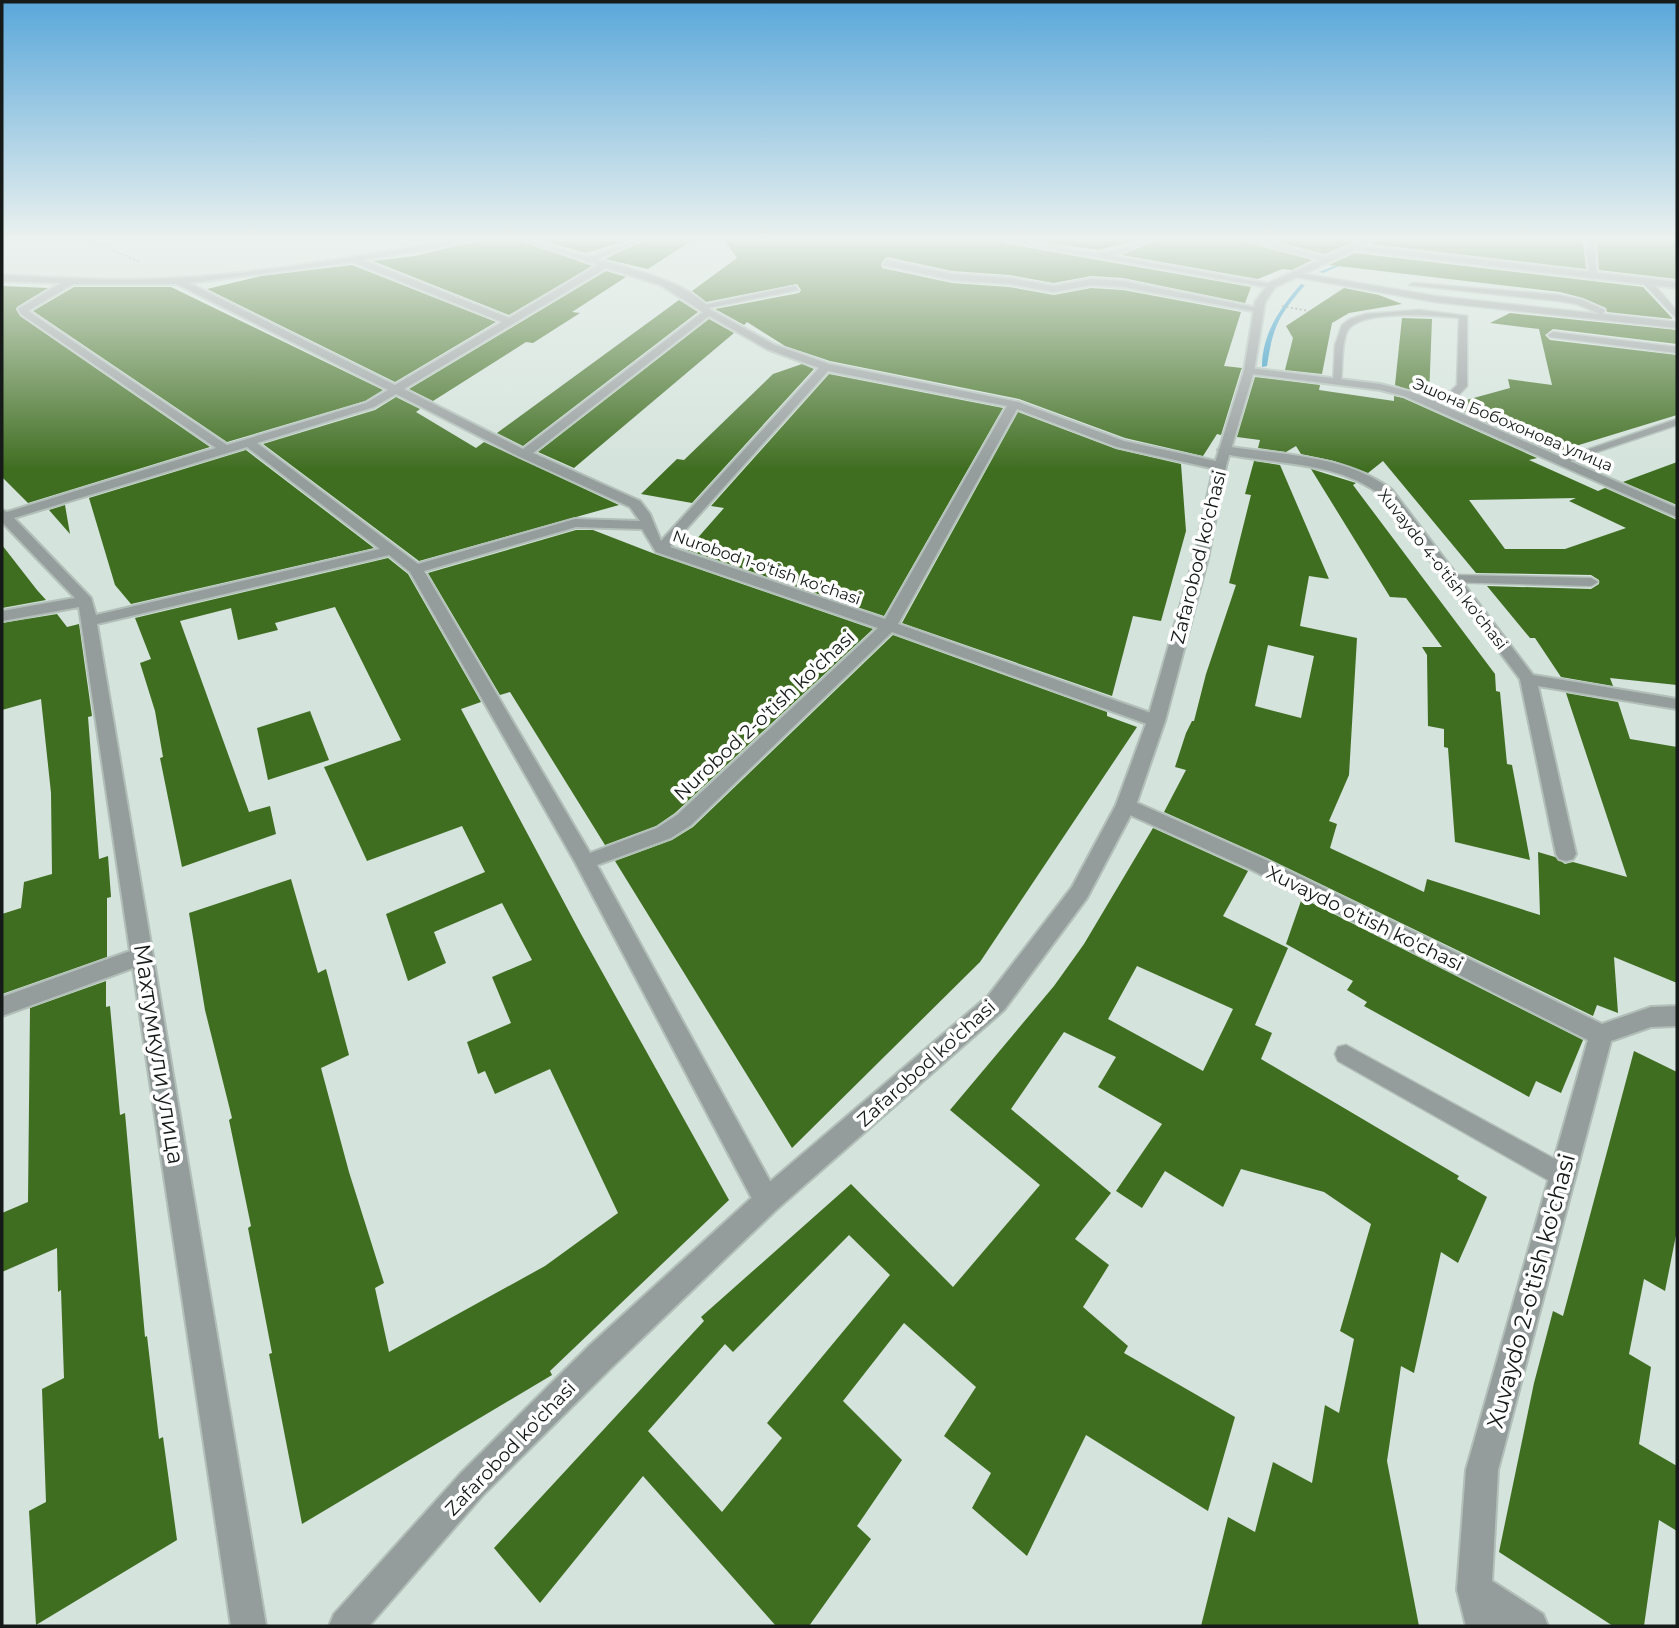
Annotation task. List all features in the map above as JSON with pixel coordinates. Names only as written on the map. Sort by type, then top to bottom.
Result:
[{"type":"street","points":[[31,317],[225,449]]},
{"type":"street","name":"Nurobod 1-o'tish ko'chasi","points":[[251,317],[524,454],[635,504],[643,511],[653,543],[661,549],[889,626],[1156,721]]},
{"type":"street","points":[[498,317],[511,322]]},
{"type":"street","points":[[87,611],[3,516],[361,409],[519,317]]},
{"type":"street","points":[[524,454],[696,317]]},
{"type":"street","name":"Xuvaydo 4-o'tish ko'chasi","points":[[720,317],[771,347],[826,367],[1014,404],[1110,440],[1222,458],[1343,469],[1369,479],[1387,493],[1528,679],[1566,854]]},
{"type":"street","name":"Zafarobod ko'chasi","points":[[346,1626],[472,1484],[601,1356],[767,1202],[996,1003],[1080,892],[1126,805],[1156,721],[1201,558],[1222,458],[1248,371],[1257,317]]},
{"type":"street","points":[[661,549],[826,367]]},
{"type":"street","name":"Эшона Бобохонова улица","points":[[1248,371],[1380,387],[1432,403],[1677,513]]},
{"type":"street","name":"Nurobod 2-o'tish ko'chasi","points":[[585,862],[664,833],[684,820],[889,626],[1014,404]]},
{"type":"street","points":[[248,442],[416,569],[585,862],[767,1202]]},
{"type":"street","points":[[416,569],[575,523],[649,524]]},
{"type":"street","points":[[2,616],[87,611],[392,550]]},
{"type":"street","name":"Махтумкули улица","points":[[87,611],[144,955],[248,1626]]},
{"type":"street","points":[[1528,679],[1677,704]]},
{"type":"street","name":"Xuvaydo o'tish ko'chasi","points":[[1126,805],[1259,865],[1601,1035]]},
{"type":"street","points":[[2,1007],[144,955]]},
{"type":"street","points":[[1601,1035],[1651,1017],[1676,1016]]},
{"type":"street","name":"Xuvaydo 2-o'tish ko'chasi","points":[[1483,1626],[1474,1590],[1482,1470],[1601,1035]]},
{"type":"street","points":[[1474,1590],[1531,1626]]},
{"type":"lane","points":[[1336,381],[1344,329],[1352,321],[1374,317]]},
{"type":"lane","points":[[1432,403],[1451,397],[1462,386],[1463,317]]},
{"type":"lane","points":[[1605,317],[1677,325]]},
{"type":"lane","points":[[1553,335],[1677,350]]},
{"type":"lane","points":[[1560,461],[1677,422]]},
{"type":"lane","points":[[1452,579],[1591,582]]},
{"type":"lane","points":[[1346,1054],[1563,1176]]},
{"type":"building","points":[[2,317],[21,317],[210,447],[28,503],[2,477]]},
{"type":"building","points":[[42,317],[233,317],[383,390],[365,401],[227,442]]},
{"type":"building","points":[[264,317],[483,317],[496,322],[395,382]]},
{"type":"building","points":[[529,317],[574,317],[533,343],[526,342],[433,401],[409,389]]},
{"type":"building","points":[[656,317],[692,317],[523,446],[497,433]]},
{"type":"building","points":[[729,317],[1239,317],[1224,366],[1242,368],[1221,435],[1217,434],[1203,456],[1125,438],[1019,399],[830,361],[785,346],[747,322],[744,325]]},
{"type":"building","points":[[1300,317],[1342,317],[1332,323],[1322,374],[1285,370],[1293,338],[1286,326]]},
{"type":"building","points":[[1502,317],[1549,317],[1677,330],[1677,344],[1553,329],[1545,335],[1550,340],[1677,355],[1677,415],[1556,452],[1448,405],[1510,388],[1508,379],[1552,385],[1539,329],[1490,323]]},
{"type":"building","points":[[1402,318],[1432,319],[1429,397],[1395,385]]},
{"type":"building","points":[[709,319],[734,333],[574,468],[538,452]]},
{"type":"building","points":[[802,364],[814,369],[692,503],[641,494],[677,459],[684,460],[773,374]]},
{"type":"building","points":[[829,374],[1003,408],[884,616],[687,550],[724,508],[711,506]]},
{"type":"building","points":[[1255,377],[1320,385],[1319,390],[1394,401],[1394,396],[1537,458],[1529,460],[1598,491],[1605,488],[1677,520],[1677,685],[1610,678],[1613,686],[1561,677],[1535,638],[1530,638],[1487,586],[1591,589],[1599,584],[1599,580],[1591,575],[1476,573],[1383,461],[1368,473],[1334,461],[1301,454],[1296,446],[1286,452],[1258,448],[1260,440],[1237,437]],"holes":[[[1576,498],[1569,501],[1626,528],[1565,549],[1505,549],[1469,500]]]},
{"type":"building","points":[[396,397],[420,409],[416,412],[476,448],[484,442],[619,505],[419,561],[263,444],[375,410]]},
{"type":"building","points":[[1018,412],[1116,449],[1181,464],[1186,531],[1161,621],[1133,616],[1112,696],[902,623]]},
{"type":"building","points":[[246,450],[374,548],[131,604],[115,585],[89,498]]},
{"type":"building","points":[[1254,461],[1280,465],[1329,579],[1309,576],[1300,626],[1357,638],[1349,775],[1329,821],[1337,824],[1330,848],[1424,892],[1427,879],[1540,915],[1538,852],[1555,857],[1565,864],[1573,862],[1627,877],[1566,693],[1618,702],[1630,739],[1677,747],[1677,983],[1614,957],[1618,1013],[1597,1005],[1593,1016],[1267,858],[1164,812],[1186,770],[1175,767],[1186,733],[1194,721],[1206,674],[1236,585],[1229,583],[1251,495],[1245,494]],"holes":[[[1268,645],[1314,656],[1301,718],[1255,706]]]},
{"type":"building","points":[[1677,462],[1677,505],[1623,482]]},
{"type":"building","points":[[1311,469],[1356,483],[1353,485],[1495,674],[1496,691],[1500,692],[1507,764],[1512,765],[1530,860],[1455,842],[1448,748],[1444,747],[1444,729],[1428,726],[1427,655],[1422,647],[1442,647],[1406,598],[1390,597]]},
{"type":"building","points":[[65,505],[70,534],[49,510]]},
{"type":"building","points":[[576,530],[593,530],[873,629],[675,813],[656,826],[605,845],[510,692],[500,695],[428,573]]},
{"type":"building","points":[[2,545],[37,590],[46,600],[2,608]]},
{"type":"building","points":[[388,558],[408,574],[481,702],[461,709],[581,934],[729,1200],[550,1371],[552,1375],[302,1524],[269,1354],[272,1353],[248,1228],[251,1226],[229,1120],[232,1118],[205,1010],[189,913],[291,879],[318,973],[326,969],[349,1055],[321,1068],[349,1172],[384,1283],[375,1288],[389,1352],[545,1266],[618,1213],[550,1069],[495,1094],[485,1071],[478,1074],[467,1042],[511,1023],[492,977],[532,960],[502,903],[434,932],[446,963],[408,981],[386,914],[485,872],[462,826],[367,861],[324,767],[401,740],[335,607],[275,623],[278,630],[238,640],[231,608],[180,621],[249,812],[270,806],[276,834],[182,867],[160,758],[163,757],[155,711],[140,663],[151,659],[135,618]]},
{"type":"building","points":[[57,614],[67,627],[79,624],[92,716],[88,717],[99,859],[108,856],[111,897],[107,898],[107,957],[2,994],[2,914],[21,908],[24,882],[52,874],[51,793],[41,699],[2,710],[2,623]]},
{"type":"building","points":[[893,635],[1107,712],[1107,716],[1137,727],[980,962],[792,1148],[615,861],[672,840],[693,827]]},
{"type":"building","points":[[310,711],[329,760],[268,780],[257,728]]},
{"type":"building","points":[[1153,828],[1248,871],[1223,916],[1288,948],[1255,1025],[1272,1033],[1261,1059],[1459,1176],[1457,1179],[1487,1197],[1458,1263],[1441,1252],[1414,1373],[1401,1366],[1387,1461],[1419,1626],[1201,1626],[1228,1517],[1255,1532],[1273,1462],[1312,1483],[1325,1405],[1339,1413],[1354,1339],[1340,1331],[1371,1224],[1324,1192],[1241,1169],[1223,1207],[1165,1171],[1142,1208],[1116,1191],[1162,1124],[1098,1087],[1116,1057],[1064,1032],[1011,1109],[1111,1193],[1075,1239],[1109,1265],[1083,1307],[1128,1346],[1124,1353],[1235,1417],[1208,1511],[1086,1435],[1027,1556],[972,1508],[991,1473],[944,1436],[976,1387],[904,1323],[843,1401],[902,1460],[857,1526],[871,1539],[809,1626],[776,1626],[643,1476],[540,1603],[494,1548],[704,1321],[701,1317],[851,1184],[953,1287],[1040,1185],[950,1110],[1054,986],[1084,944]],"holes":[[[1137,966],[1233,1009],[1203,1071],[1108,1019]],[[849,1235],[890,1275],[767,1423],[782,1438],[722,1512],[648,1431],[725,1344],[733,1352]]]},
{"type":"building","points":[[1302,898],[1583,1040],[1561,1093],[1536,1081],[1529,1097],[1364,1006],[1367,1002],[1347,990],[1353,981],[1286,944]]},
{"type":"building","points":[[106,981],[106,1007],[110,1006],[120,1115],[125,1113],[145,1337],[147,1336],[159,1439],[163,1437],[177,1540],[36,1625],[29,1511],[46,1502],[42,1389],[64,1378],[61,1290],[58,1292],[57,1248],[2,1272],[2,1213],[28,1202],[30,1008]]},
{"type":"building","points":[[1634,1051],[1677,1072],[1677,1230],[1665,1291],[1644,1279],[1629,1354],[1651,1367],[1639,1444],[1677,1466],[1677,1531],[1659,1520],[1644,1626],[1613,1626],[1499,1552],[1534,1383],[1553,1311],[1563,1316]]},
{"type":"waterway","points":[[1264,366],[1278,317]]}]
